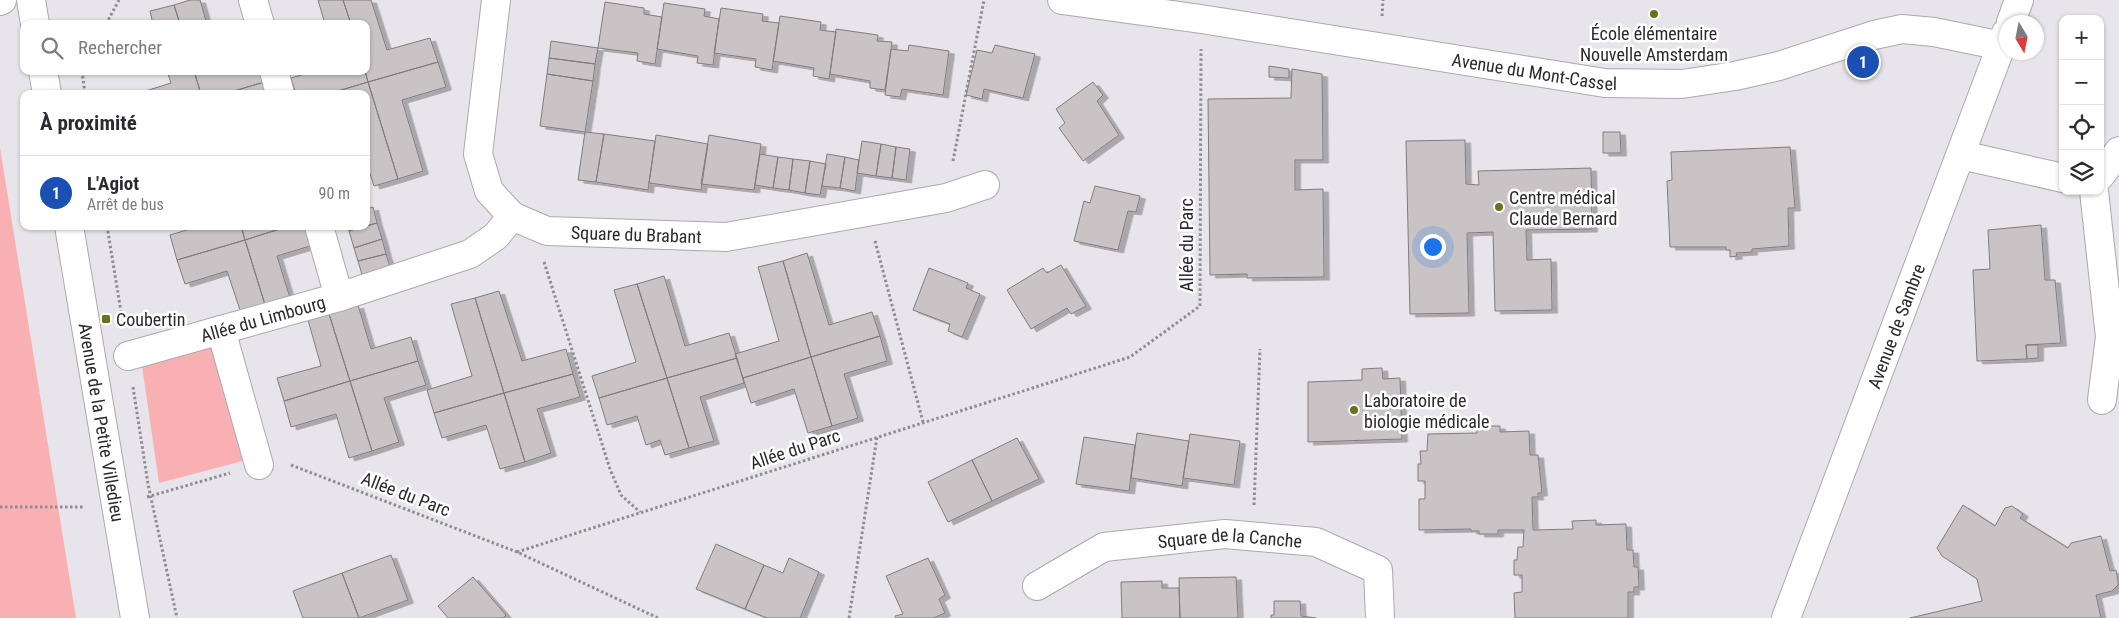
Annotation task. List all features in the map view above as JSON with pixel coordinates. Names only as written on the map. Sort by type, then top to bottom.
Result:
[{"type":"street","points":[[31,0],[34,20]]},
{"type":"street","points":[[253,0],[259,20]]},
{"type":"street","name":"Square du Brabant","points":[[496,0],[478,154],[489,191],[512,216],[547,231],[726,237],[946,198],[985,185]]},
{"type":"street","name":"Avenue du Mont-Cassel","points":[[1062,0],[1201,19],[1605,83],[1682,84],[1735,76],[1779,66],[1874,35],[1902,29],[1999,34]]},
{"type":"street","name":"Avenue de Sambre","points":[[2013,15],[2019,0]]},
{"type":"street","name":"Avenue de Sambre","points":[[1786,618],[1999,53]]},
{"type":"street","points":[[44,75],[46,90]]},
{"type":"street","points":[[275,75],[279,90]]},
{"type":"street","points":[[2104,171],[2119,151]]},
{"type":"street","points":[[1961,155],[2059,177]]},
{"type":"street","points":[[2094,195],[2110,337],[2102,400]]},
{"type":"street","name":"Allée du Limbourg","points":[[128,356],[339,297],[470,254],[496,236],[512,216]]},
{"type":"street","name":"Avenue de la Petite Villedieu","points":[[70,230],[135,618]]},
{"type":"street","name":"Allée du Limbourg","points":[[320,230],[339,297]]},
{"type":"street","points":[[221,330],[259,465]]},
{"type":"street","name":"Square de la Canche","points":[[1037,586],[1104,547],[1225,534],[1253,536],[1316,542],[1378,570],[1380,618]]},
{"type":"path","points":[[108,20],[119,0]]},
{"type":"path","points":[[946,198],[984,0]]},
{"type":"path","name":"Allée du Parc","points":[[0,506],[115,506],[279,460],[518,552],[1130,357],[1200,306],[1201,19]]},
{"type":"path","points":[[83,75],[84,90]]},
{"type":"path","points":[[868,212],[923,422]]},
{"type":"path","points":[[108,230],[151,495],[176,618]]},
{"type":"path","points":[[547,231],[541,253],[610,469],[621,495],[641,512]]},
{"type":"path","points":[[1253,536],[1260,349]]},
{"type":"path","points":[[849,618],[877,437]]},
{"type":"path","points":[[518,552],[658,618]]},
{"type":"shaded area","points":[[0,148],[76,618],[0,618]]},
{"type":"shaded area","points":[[212,339],[250,459],[159,483],[141,359]]},
{"type":"building","points":[[190,0],[200,0],[206,20],[179,20],[174,5]]},
{"type":"building","points":[[318,0],[343,0],[350,20],[324,20]]},
{"type":"building","points":[[343,0],[371,0],[387,50],[430,38],[438,62],[368,82],[366,75],[370,75],[370,20],[350,20]]},
{"type":"building","points":[[605,2],[644,8],[644,14],[662,17],[655,64],[637,61],[638,53],[598,48]]},
{"type":"building","points":[[664,3],[705,9],[704,16],[719,19],[713,65],[697,63],[698,56],[657,49]]},
{"type":"building","points":[[174,5],[179,20],[152,20],[150,11]]},
{"type":"building","points":[[721,8],[763,14],[762,21],[779,23],[772,70],[755,67],[756,59],[714,53]]},
{"type":"building","points":[[780,16],[821,22],[820,30],[836,32],[829,79],[813,76],[814,68],[773,61]]},
{"type":"building","points":[[836,29],[878,35],[877,41],[892,42],[885,90],[870,88],[870,81],[830,74]]},
{"type":"building","points":[[551,41],[598,48],[595,64],[549,58]]},
{"type":"building","points":[[909,45],[949,51],[943,95],[902,89],[900,97],[885,95],[891,49],[908,51]]},
{"type":"building","points":[[995,45],[1035,54],[1023,98],[984,89],[982,99],[966,95],[977,50],[992,53]]},
{"type":"building","points":[[549,58],[595,64],[593,81],[547,74]]},
{"type":"building","points":[[438,62],[446,87],[402,100],[423,171],[398,179],[368,82]]},
{"type":"building","points":[[1269,66],[1289,69],[1289,78],[1269,77]]},
{"type":"building","points":[[1292,69],[1322,74],[1323,160],[1295,160],[1295,190],[1323,189],[1324,277],[1247,278],[1247,274],[1210,275],[1208,99],[1291,98]]},
{"type":"building","points":[[547,74],[593,81],[585,132],[540,126]]},
{"type":"building","points":[[168,75],[195,75],[200,90],[149,90],[171,83]]},
{"type":"building","points":[[195,75],[269,75],[271,80],[237,90],[200,90]]},
{"type":"building","points":[[301,75],[366,75],[368,82],[341,90],[295,90],[291,78]]},
{"type":"building","points":[[271,80],[274,90],[237,90]]},
{"type":"building","points":[[368,82],[398,179],[374,186],[370,174],[370,90],[341,90]]},
{"type":"building","points":[[1093,82],[1103,95],[1097,101],[1119,135],[1083,161],[1059,128],[1065,123],[1056,109]]},
{"type":"building","points":[[585,132],[604,134],[596,182],[578,180]]},
{"type":"building","points":[[1603,132],[1620,132],[1621,153],[1603,153]]},
{"type":"building","points":[[604,134],[655,141],[648,190],[596,182]]},
{"type":"building","points":[[656,135],[708,144],[701,190],[649,183]]},
{"type":"building","points":[[709,135],[761,144],[754,190],[701,184]]},
{"type":"building","name":"Centre médical Claude Bernard","points":[[1465,140],[1466,184],[1479,185],[1478,171],[1591,168],[1592,229],[1526,230],[1527,260],[1551,259],[1552,310],[1495,311],[1493,232],[1467,233],[1469,313],[1410,314],[1406,141]]},
{"type":"building","points":[[862,141],[881,144],[876,176],[857,173]]},
{"type":"building","points":[[881,144],[896,147],[892,178],[876,176]]},
{"type":"building","points":[[896,147],[910,149],[906,180],[892,178]]},
{"type":"building","points":[[1790,147],[1795,208],[1788,208],[1789,246],[1752,249],[1752,252],[1736,253],[1737,256],[1730,257],[1730,250],[1726,250],[1726,247],[1670,247],[1667,181],[1672,180],[1671,152]]},
{"type":"building","points":[[760,154],[778,157],[773,188],[755,185]]},
{"type":"building","points":[[827,154],[845,157],[840,188],[822,186]]},
{"type":"building","points":[[778,157],[793,159],[789,190],[773,188]]},
{"type":"building","points":[[845,157],[859,160],[855,191],[840,188]]},
{"type":"building","points":[[793,159],[810,161],[805,193],[789,190]]},
{"type":"building","points":[[810,161],[826,164],[820,195],[805,193]]},
{"type":"building","points":[[1095,186],[1140,196],[1136,212],[1128,211],[1118,250],[1074,241],[1084,201],[1090,203]]},
{"type":"building","points":[[373,207],[377,223],[370,225],[370,208]]},
{"type":"building","points":[[377,223],[382,239],[354,248],[349,231],[370,230],[370,225]]},
{"type":"building","points":[[2041,225],[2045,280],[2055,280],[2061,343],[2026,345],[2027,359],[1977,361],[1973,270],[1990,269],[1988,230]]},
{"type":"building","points":[[187,230],[242,230],[245,240],[177,260],[170,235]]},
{"type":"building","points":[[242,230],[276,230],[245,240]]},
{"type":"building","points":[[276,230],[316,230],[320,243],[277,256],[291,301],[266,308],[245,240]]},
{"type":"building","points":[[382,239],[386,254],[358,261],[354,248]]},
{"type":"building","points":[[245,240],[266,308],[242,316],[227,271],[185,284],[177,260]]},
{"type":"building","points":[[807,253],[829,325],[872,312],[880,336],[811,357],[783,261]]},
{"type":"building","points":[[386,254],[391,270],[363,278],[358,261]]},
{"type":"building","points":[[783,261],[811,357],[743,378],[735,354],[779,341],[758,267]]},
{"type":"building","points":[[1061,265],[1086,306],[1071,314],[1067,308],[1031,329],[1007,290],[1043,268],[1047,273]]},
{"type":"building","points":[[929,268],[968,283],[966,288],[980,294],[962,337],[948,331],[950,324],[913,310]]},
{"type":"building","points":[[664,276],[685,346],[729,333],[737,358],[667,378],[637,284]]},
{"type":"building","points":[[637,284],[667,378],[599,398],[592,376],[636,362],[614,290]]},
{"type":"building","points":[[499,291],[522,361],[566,349],[573,374],[504,393],[475,298]]},
{"type":"building","points":[[475,298],[504,393],[434,413],[427,390],[472,376],[451,304]]},
{"type":"building","points":[[358,305],[371,349],[411,337],[418,361],[350,381],[329,314]]},
{"type":"building","points":[[329,314],[350,381],[284,401],[277,378],[321,366],[308,320]]},
{"type":"building","points":[[880,336],[887,361],[844,374],[858,418],[832,426],[811,357]]},
{"type":"building","points":[[2026,345],[2038,345],[2038,358],[2027,359]]},
{"type":"building","points":[[811,357],[832,426],[808,433],[794,389],[751,403],[743,378]]},
{"type":"building","points":[[737,358],[744,383],[700,397],[714,441],[689,448],[667,378]]},
{"type":"building","points":[[418,361],[426,385],[384,398],[399,442],[372,451],[350,381]]},
{"type":"building","name":"Laboratoire de biologie médicale","points":[[1382,368],[1383,379],[1400,378],[1402,439],[1308,442],[1308,382],[1362,380],[1362,369]]},
{"type":"building","points":[[573,374],[580,397],[537,409],[551,453],[525,462],[504,393]]},
{"type":"building","points":[[667,378],[689,448],[665,455],[660,440],[646,445],[637,416],[607,425],[599,398]]},
{"type":"building","points":[[350,381],[372,451],[349,458],[336,414],[291,427],[284,401]]},
{"type":"building","points":[[504,393],[525,462],[500,469],[486,425],[442,438],[434,413]]},
{"type":"building","points":[[1477,426],[1500,426],[1500,432],[1529,431],[1530,455],[1538,455],[1542,493],[1538,493],[1538,497],[1532,497],[1533,530],[1573,529],[1572,521],[1596,520],[1596,525],[1626,524],[1627,550],[1633,550],[1634,567],[1638,567],[1639,587],[1634,587],[1634,592],[1628,592],[1628,618],[1515,618],[1514,593],[1522,592],[1522,575],[1514,575],[1514,560],[1517,560],[1518,547],[1523,547],[1524,530],[1498,530],[1498,534],[1479,534],[1479,531],[1471,531],[1471,529],[1419,530],[1419,499],[1425,499],[1425,481],[1418,481],[1418,464],[1421,464],[1420,451],[1427,451],[1428,434],[1477,433]]},
{"type":"building","points":[[1137,433],[1189,441],[1182,486],[1131,478]]},
{"type":"building","points":[[1190,434],[1240,441],[1234,485],[1183,478]]},
{"type":"building","points":[[1084,437],[1135,445],[1129,491],[1076,484]]},
{"type":"building","points":[[1017,438],[1039,479],[992,501],[972,460]]},
{"type":"building","points":[[972,460],[992,501],[948,522],[928,482]]},
{"type":"building","points":[[1963,505],[1995,526],[2005,508],[2012,506],[2023,514],[2020,518],[2068,548],[2071,543],[2101,536],[2110,571],[2116,570],[2118,585],[2112,591],[2096,595],[2101,618],[1910,618],[1982,601],[1977,579],[1942,556],[1937,548]]},
{"type":"building","points":[[716,544],[764,565],[745,609],[696,589]]},
{"type":"building","points":[[391,555],[408,600],[359,618],[342,573]]},
{"type":"building","points":[[789,558],[819,572],[800,618],[767,618],[745,609],[764,565],[783,573]]},
{"type":"building","points":[[928,558],[945,595],[939,599],[945,613],[933,618],[896,618],[895,616],[903,614],[886,576]]},
{"type":"building","points":[[342,573],[359,618],[303,618],[293,591]]},
{"type":"building","points":[[473,577],[506,615],[503,618],[448,618],[438,606]]},
{"type":"building","points":[[1236,577],[1238,618],[1180,618],[1179,578]]},
{"type":"building","points":[[1162,581],[1162,588],[1179,588],[1180,618],[1122,618],[1121,582]]},
{"type":"building","points":[[1274,601],[1300,601],[1301,616],[1316,618],[1271,618],[1271,615],[1274,615]]},
{"type":"place","name":"École élémentaire Nouvelle Amsterdam","points":[[1654,14]]},
{"type":"place","name":"L'Agiot","points":[[1863,62]]},
{"type":"place","name":"Centre médical Claude Bernard","points":[[1499,207]]},
{"type":"place","name":"Coubertin","points":[[106,319]]},
{"type":"place","name":"Laboratoire de biologie médicale","points":[[1354,410]]}]
